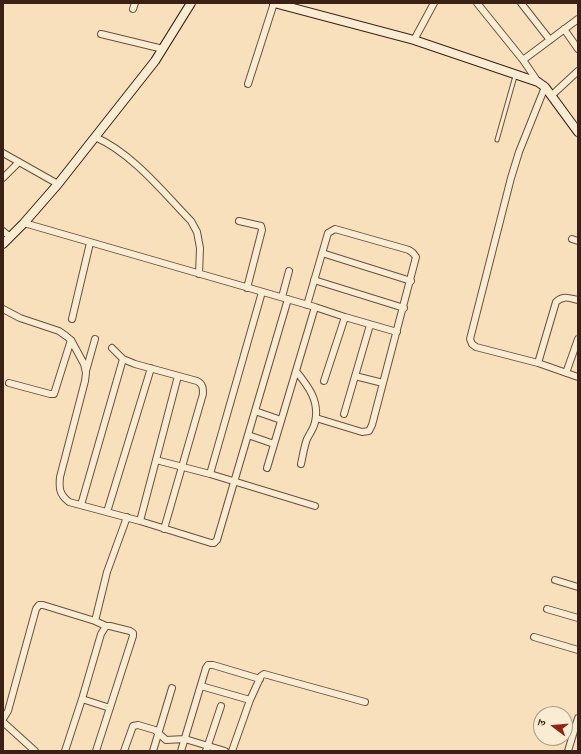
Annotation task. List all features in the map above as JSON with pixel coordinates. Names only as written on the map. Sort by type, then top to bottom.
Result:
[{"type":"street","points":[[3,244],[24,223],[58,184],[155,62],[191,3]]},
{"type":"street","points":[[248,84],[274,3],[414,40],[538,82],[545,87],[578,132]]},
{"type":"street","points":[[414,40],[434,3]]},
{"type":"street","points":[[477,3],[523,60],[538,82]]},
{"type":"street","points":[[521,3],[550,40]]},
{"type":"street","points":[[523,60],[578,19]]},
{"type":"street","points":[[564,29],[578,49]]},
{"type":"street","points":[[101,34],[163,49]]},
{"type":"street","points":[[551,96],[578,71]]},
{"type":"street","points":[[545,87],[519,152],[511,178],[470,339],[472,344],[476,347],[538,363],[578,377]]},
{"type":"street","points":[[95,137],[108,143],[130,158],[191,221],[197,232],[199,243],[198,274]]},
{"type":"street","points":[[3,153],[58,184]]},
{"type":"street","points":[[3,178],[19,162]]},
{"type":"street","points":[[239,221],[258,224],[261,226],[262,230],[246,288]]},
{"type":"street","points":[[24,223],[285,298],[397,332]]},
{"type":"street","points":[[307,305],[328,233],[331,230],[409,250],[414,253],[416,257],[404,308],[372,426],[369,431],[362,432],[316,418]]},
{"type":"street","points":[[3,231],[10,237]]},
{"type":"street","points":[[72,319],[90,243]]},
{"type":"street","points":[[322,253],[411,281]]},
{"type":"street","points":[[96,339],[86,372],[59,486],[60,493],[69,502],[127,517],[214,543],[217,540],[255,411],[285,298],[289,272]]},
{"type":"street","points":[[314,280],[404,308]]},
{"type":"street","points":[[210,474],[262,292]]},
{"type":"street","points":[[538,363],[556,302],[560,298],[565,297],[578,300]]},
{"type":"street","points":[[267,468],[315,307]]},
{"type":"street","points":[[3,309],[20,318],[59,331],[71,340],[84,364],[86,372]]},
{"type":"street","points":[[324,381],[345,317]]},
{"type":"street","points":[[344,414],[370,324]]},
{"type":"street","points":[[566,373],[578,339]]},
{"type":"street","points":[[9,383],[54,394],[71,340]]},
{"type":"street","points":[[112,348],[123,359],[197,381],[201,383],[203,387],[203,394],[164,528]]},
{"type":"street","points":[[81,505],[123,359]]},
{"type":"street","points":[[107,512],[151,368]]},
{"type":"street","points":[[296,371],[312,393],[315,402],[316,418],[305,445],[301,464]]},
{"type":"street","points":[[140,521],[178,376]]},
{"type":"street","points":[[355,376],[383,383]]},
{"type":"street","points":[[255,411],[281,420]]},
{"type":"street","points":[[248,435],[274,444]]},
{"type":"street","points":[[156,460],[181,468],[210,474],[315,506]]},
{"type":"street","points":[[95,621],[107,572],[127,517]]},
{"type":"street","points":[[555,580],[578,587]]},
{"type":"street","points":[[35,751],[3,720],[8,711],[36,609],[39,605],[95,621],[106,626],[130,630],[133,633],[134,636],[96,751]]},
{"type":"street","points":[[546,609],[578,618]]},
{"type":"street","points":[[65,751],[101,634],[106,626]]},
{"type":"street","points":[[534,637],[578,650]]},
{"type":"street","points":[[181,751],[208,665],[213,665],[260,679]]},
{"type":"street","points":[[232,751],[250,700],[261,676],[264,674],[365,702]]},
{"type":"street","points":[[201,686],[250,700]]},
{"type":"street","points":[[153,751],[172,688]]},
{"type":"street","points":[[82,699],[110,708]]},
{"type":"street","points":[[207,748],[221,706]]},
{"type":"street","points":[[568,751],[578,718]]},
{"type":"street","points":[[124,751],[133,726],[138,725],[155,730],[166,740],[185,739],[207,748],[225,751]]},
{"type":"lane","points":[[497,140],[515,74]]}]
